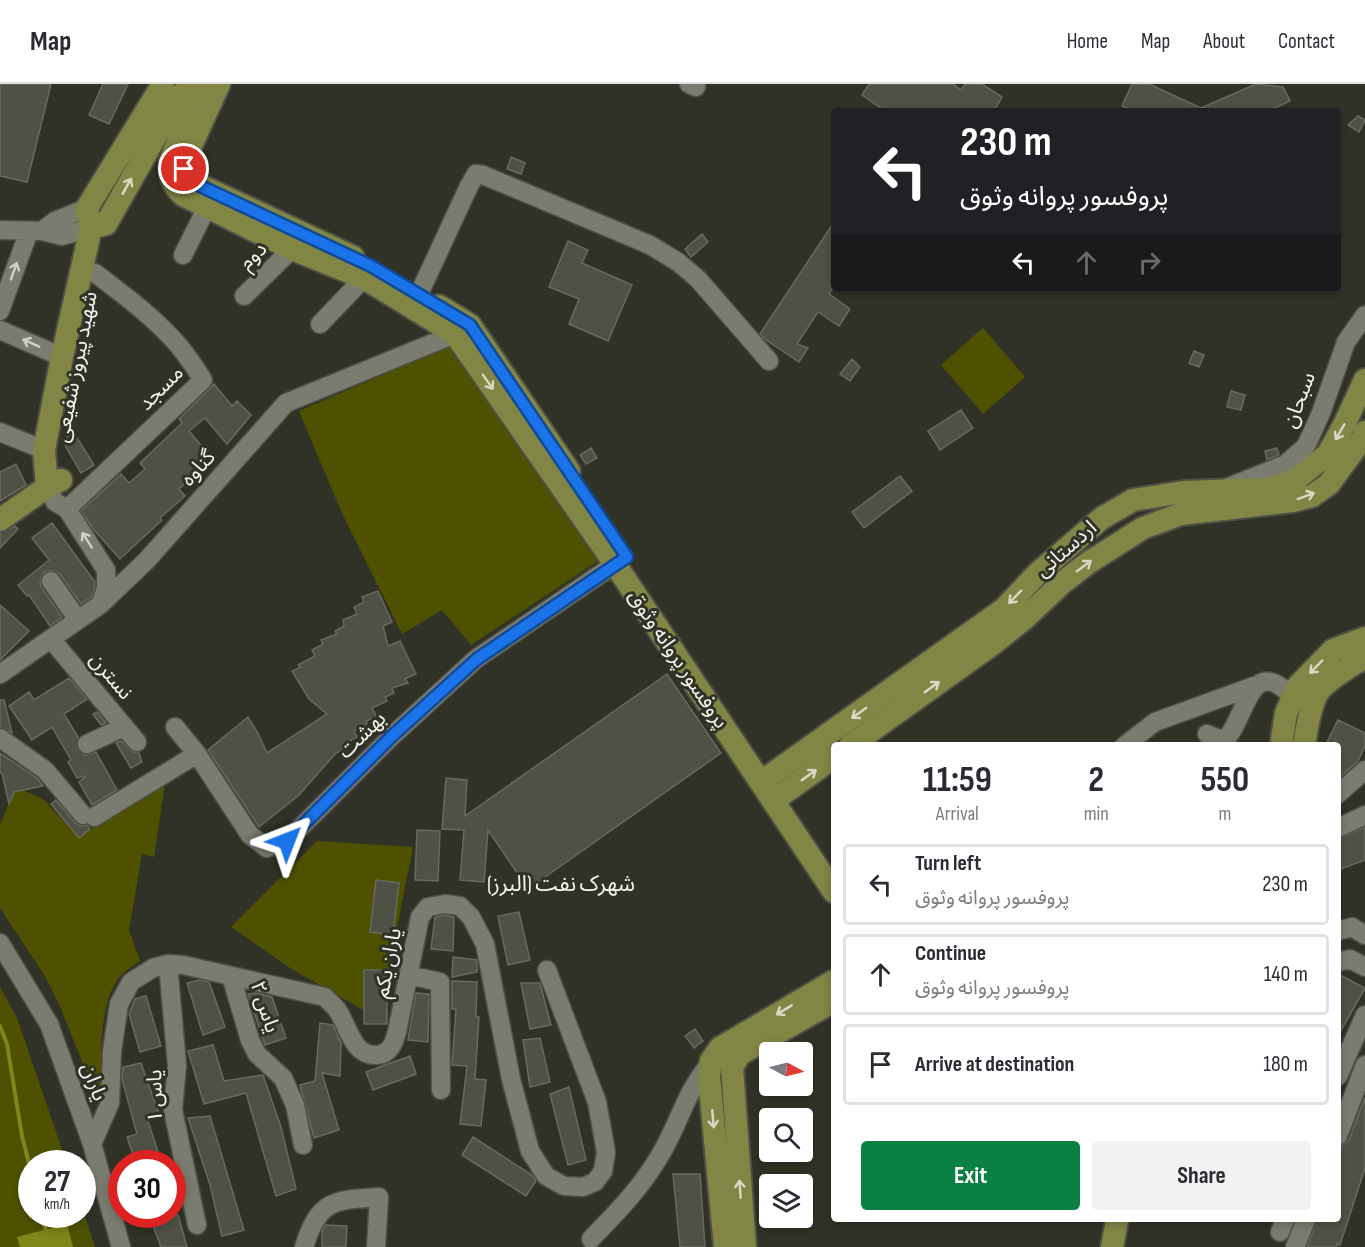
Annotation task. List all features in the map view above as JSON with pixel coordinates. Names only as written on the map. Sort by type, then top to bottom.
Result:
[{"type":"main road","name":"شهید پیروز شفیعی","points":[[55,483],[52,452],[95,220],[164,84]]},
{"type":"main road","name":"شهید پیروز شفیعی","points":[[68,359],[95,273],[95,220],[153,138],[178,97],[196,84]]},
{"type":"main road","name":"پروفسور پروانه وثوق","points":[[196,84],[197,98],[177,144],[170,168],[171,180],[176,189],[207,207],[368,272],[467,331],[772,788],[831,887]]},
{"type":"main road","name":"پروفسور پروانه وثوق","points":[[219,84],[184,162],[186,174],[196,184],[296,241]]},
{"type":"main road","points":[[153,138],[167,130],[177,144]]},
{"type":"main road","name":"اردستانی","points":[[832,742],[1004,609],[1038,573],[1102,518],[1132,500],[1183,492],[1267,489],[1294,481],[1328,454],[1365,380]]},
{"type":"main road","name":"اردستانی","points":[[856,742],[994,643],[1088,562],[1143,528],[1180,514],[1293,501],[1312,495],[1329,484],[1365,432]]},
{"type":"main road","points":[[0,520],[55,483]]},
{"type":"main road","points":[[1143,528],[1149,512],[1163,498],[1183,492]]},
{"type":"main road","points":[[1102,518],[1119,510],[1129,512],[1138,519],[1143,528]]},
{"type":"main road","points":[[1282,742],[1286,713],[1298,686],[1333,650],[1365,638]]},
{"type":"main road","points":[[1305,742],[1307,723],[1318,691],[1365,658]]},
{"type":"main road","name":"اردستانی","points":[[772,788],[831,742]]},
{"type":"main road","points":[[772,788],[831,758]]},
{"type":"main road","name":"پروفسور پروانه وثوق","points":[[772,788],[831,862]]},
{"type":"main road","points":[[745,1247],[718,1064],[720,1048],[831,983]]},
{"type":"main road","points":[[725,1247],[709,1076],[718,1064],[831,1003]]},
{"type":"main road","points":[[1097,1247],[1102,1222]]},
{"type":"main road","points":[[1112,1247],[1117,1222]]},
{"type":"street","points":[[416,301],[469,186],[476,174],[483,175],[650,245],[678,262],[698,279],[769,361]]},
{"type":"street","points":[[183,255],[207,207]]},
{"type":"street","points":[[0,230],[35,231],[62,236],[95,220]]},
{"type":"street","points":[[0,311],[35,231]]},
{"type":"street","name":"دوم","points":[[244,296],[296,241]]},
{"type":"street","points":[[320,324],[368,272]]},
{"type":"street","name":"مسجد","points":[[67,509],[203,380],[181,348],[165,331],[95,273]]},
{"type":"street","name":"سبحان","points":[[1218,491],[1286,464],[1306,446],[1321,413],[1346,342],[1365,315]]},
{"type":"street","points":[[0,330],[68,359]]},
{"type":"street","name":"گناوه","points":[[0,674],[100,604],[140,567],[286,403],[467,331]]},
{"type":"street","points":[[0,432],[52,452]]},
{"type":"street","points":[[55,483],[55,502],[67,509],[106,570],[106,588],[100,604]]},
{"type":"street","name":"بهشت","points":[[175,727],[197,754],[250,835],[267,848],[287,841],[392,736],[477,659],[621,561]]},
{"type":"street","points":[[106,570],[121,573],[140,567]]},
{"type":"street","points":[[51,581],[78,620]]},
{"type":"street","name":"نسترن","points":[[51,639],[136,742]]},
{"type":"street","points":[[1129,742],[1155,722],[1263,682],[1280,686],[1293,697]]},
{"type":"street","points":[[1207,734],[1224,741],[1232,734],[1249,692],[1254,686]]},
{"type":"street","points":[[87,744],[124,727]]},
{"type":"street","points":[[0,738],[45,770],[88,816],[197,754]]},
{"type":"street","points":[[1341,791],[1365,771]]},
{"type":"street","points":[[1341,827],[1365,815]]},
{"type":"street","name":"یاران یکم","points":[[168,964],[183,965],[325,997],[338,1011],[358,1047],[370,1055],[381,1055],[392,1048],[397,1032],[420,917],[428,907],[445,904],[460,906],[471,917],[485,944],[511,1079],[530,1151],[546,1176],[564,1186],[583,1187],[595,1182],[603,1171],[606,1152],[597,1102],[547,970]]},
{"type":"street","points":[[1341,930],[1352,927],[1365,935]]},
{"type":"street","name":"یاران","points":[[0,943],[49,1024],[92,1144],[120,1247]]},
{"type":"street","points":[[1341,961],[1350,959],[1365,967]]},
{"type":"street","points":[[92,1144],[110,1103],[112,1051],[119,1004],[131,982],[153,968],[168,964]]},
{"type":"street","name":"یاس ۱","points":[[168,964],[177,1065],[174,1110],[197,1226]]},
{"type":"street","points":[[408,975],[440,982],[441,1090]]},
{"type":"street","name":"یاس ۲","points":[[231,976],[250,1040],[257,1054],[283,1078],[295,1105],[303,1145]]},
{"type":"street","points":[[1341,1069],[1365,1015]]},
{"type":"street","points":[[591,1239],[639,1186],[659,1157],[699,1077],[718,1064]]},
{"type":"street","points":[[1341,1128],[1365,1065]]},
{"type":"street","points":[[304,1247],[311,1225],[330,1204],[379,1197],[376,1247]]},
{"type":"street","points":[[1295,1247],[1305,1222]]},
{"type":"shaded area","points":[[983,328],[1025,377],[983,414],[941,365]]},
{"type":"shaded area","points":[[449,346],[598,561],[471,645],[442,610],[402,634],[341,511],[299,411]]},
{"type":"shaded area","points":[[166,776],[154,857],[142,854],[129,930],[140,961],[118,979],[112,989],[102,1032],[103,1088],[94,1091],[59,1004],[45,976],[0,908],[0,825],[16,787],[43,799],[79,838]]},
{"type":"shaded area","points":[[317,841],[413,847],[379,1019],[290,968],[231,927]]},
{"type":"shaded area","points":[[0,987],[17,1018],[62,1150],[18,1150],[18,1228],[89,1228],[95,1247],[0,1247]]},
{"type":"shaded area","points":[[52,1228],[68,1228],[73,1247],[20,1247],[17,1237]]},
{"type":"building","points":[[0,84],[51,84],[27,182],[0,176]]},
{"type":"building","points":[[103,84],[128,84],[109,124],[89,115]]},
{"type":"building","points":[[869,84],[953,84],[961,90],[965,84],[982,84],[1002,97],[996,108],[881,108],[862,95]]},
{"type":"building","points":[[1132,84],[1149,84],[1201,108],[1126,108],[1122,106]]},
{"type":"building","points":[[1256,84],[1283,87],[1290,101],[1275,108],[1201,108]]},
{"type":"building","points":[[1358,116],[1365,120],[1359,132],[1348,125]]},
{"type":"building","points":[[511,157],[525,163],[521,174],[507,169]]},
{"type":"building","points":[[831,227],[831,291],[829,294],[850,309],[839,326],[818,312],[797,344],[808,348],[799,362],[760,334]]},
{"type":"building","points":[[702,234],[708,242],[691,257],[685,249]]},
{"type":"building","points":[[568,241],[588,250],[582,263],[632,285],[608,341],[569,324],[579,299],[549,287]]},
{"type":"building","points":[[1194,351],[1204,355],[1199,367],[1189,363]]},
{"type":"building","points":[[852,359],[860,367],[850,381],[840,374]]},
{"type":"building","points":[[214,384],[232,406],[237,401],[251,415],[227,444],[205,418],[189,431],[212,458],[179,489],[185,496],[120,559],[94,530],[81,511],[121,474],[129,483],[145,469],[140,463],[182,423],[179,419]]},
{"type":"building","points":[[1231,391],[1245,395],[1241,410],[1227,407]]},
{"type":"building","points":[[961,410],[973,428],[940,450],[928,431]]},
{"type":"building","points":[[74,433],[94,465],[81,473],[62,440]]},
{"type":"building","points":[[591,448],[597,458],[586,464],[580,455]]},
{"type":"building","points":[[1277,448],[1279,455],[1267,460],[1265,451]]},
{"type":"building","points":[[16,464],[26,485],[0,501],[0,472]]},
{"type":"building","points":[[900,476],[912,491],[864,528],[852,512]]},
{"type":"building","points":[[52,523],[95,582],[95,586],[92,597],[81,604],[60,574],[51,570],[44,572],[40,581],[41,587],[62,617],[50,626],[29,595],[27,596],[18,585],[49,560],[32,538]]},
{"type":"building","points":[[15,526],[18,529],[0,548],[0,533]]},
{"type":"building","points":[[378,591],[392,622],[383,626],[388,646],[400,641],[416,674],[405,679],[408,683],[392,688],[394,693],[385,697],[387,701],[372,708],[377,717],[366,721],[367,724],[354,731],[357,737],[348,742],[350,746],[336,753],[298,796],[259,827],[208,750],[248,717],[267,753],[327,714],[309,699],[292,671],[315,656],[312,650],[323,644],[321,640],[337,634],[335,631],[344,626],[343,620],[357,614],[354,607],[364,602],[362,597]]},
{"type":"building","points":[[0,605],[29,631],[0,660]]},
{"type":"building","points":[[667,674],[721,753],[528,889],[488,830],[484,882],[460,880],[464,830],[442,829],[446,778],[467,780],[465,816]]},
{"type":"building","points":[[69,678],[87,699],[64,714],[78,737],[77,748],[85,755],[96,752],[117,790],[92,805],[79,782],[86,776],[77,778],[68,762],[71,760],[52,727],[32,740],[9,706],[29,692],[34,700]]},
{"type":"building","points":[[0,700],[4,700],[12,733],[0,727]]},
{"type":"building","points":[[97,712],[106,723],[101,725],[93,714]]},
{"type":"building","points":[[1338,720],[1365,733],[1365,746],[1358,761],[1341,776],[1341,742],[1327,742]]},
{"type":"building","points":[[121,741],[133,752],[139,753],[142,762],[131,768],[116,743]]},
{"type":"building","points":[[0,753],[37,778],[43,786],[14,792],[9,804],[2,773],[0,773]]},
{"type":"building","points":[[56,800],[75,823],[80,826],[87,825],[90,829],[79,838],[51,804]]},
{"type":"building","points":[[1365,827],[1365,860],[1341,869],[1341,838]]},
{"type":"building","points":[[417,830],[440,831],[438,881],[415,880]]},
{"type":"building","points":[[376,880],[399,883],[393,935],[370,932]]},
{"type":"building","points":[[519,912],[530,960],[508,965],[498,916]]},
{"type":"building","points":[[445,915],[454,917],[453,951],[431,949],[435,917]]},
{"type":"building","points":[[453,957],[477,960],[477,972],[452,977]]},
{"type":"building","points":[[364,970],[387,970],[387,1024],[364,1024]]},
{"type":"building","points":[[1341,976],[1365,988],[1341,1031]]},
{"type":"building","points":[[199,980],[209,982],[225,1027],[203,1035],[187,983]]},
{"type":"building","points":[[452,981],[477,982],[476,1017],[479,1017],[475,1079],[486,1080],[481,1126],[460,1124],[467,1066],[452,1065],[456,1009],[452,1009]]},
{"type":"building","points":[[521,983],[540,983],[551,1025],[530,1029]]},
{"type":"building","points":[[256,993],[272,997],[286,1038],[265,1045],[248,994]]},
{"type":"building","points":[[416,993],[429,994],[428,1042],[408,1040]]},
{"type":"building","points":[[146,996],[161,1046],[140,1052],[129,1014],[135,999]]},
{"type":"building","points":[[320,1023],[333,1025],[341,1043],[340,1076],[322,1073],[339,1130],[314,1138],[300,1085],[315,1081]]},
{"type":"building","points":[[695,1029],[703,1041],[694,1048],[685,1036]]},
{"type":"building","points":[[540,1038],[550,1082],[530,1087],[523,1040]]},
{"type":"building","points":[[213,1045],[224,1081],[263,1075],[281,1127],[296,1189],[276,1196],[246,1093],[204,1104],[188,1051]]},
{"type":"building","points":[[410,1056],[416,1074],[373,1090],[366,1072]]},
{"type":"building","points":[[141,1063],[159,1114],[147,1118],[157,1150],[131,1150],[127,1137],[137,1134],[122,1079],[123,1067]]},
{"type":"building","points":[[569,1087],[586,1160],[568,1165],[550,1094]]},
{"type":"building","points":[[1365,1097],[1365,1168],[1340,1245],[1338,1242],[1336,1247],[1307,1247],[1316,1222],[1341,1222],[1341,1149],[1349,1140]]},
{"type":"building","points":[[210,1116],[244,1230],[222,1236],[210,1185],[188,1118]]},
{"type":"building","points":[[473,1137],[532,1175],[536,1181],[526,1196],[462,1155]]},
{"type":"building","points":[[673,1174],[700,1174],[705,1247],[680,1247]]},
{"type":"building","points":[[325,1225],[347,1226],[346,1247],[322,1247],[322,1232]]},
{"type":"building","points":[[154,1228],[182,1228],[187,1247],[161,1247]]},
{"type":"waterway","points":[[0,1026],[7,1044],[26,1150]]},
{"type":"waterway","points":[[45,1228],[47,1235]]},
{"type":"district","name":"شهرک نفت (البرز)","points":[[561,884]]},
{"type":"route","points":[[184,169],[190,180],[196,184],[371,266],[470,325],[627,557],[477,659],[392,736],[287,841]]}]
